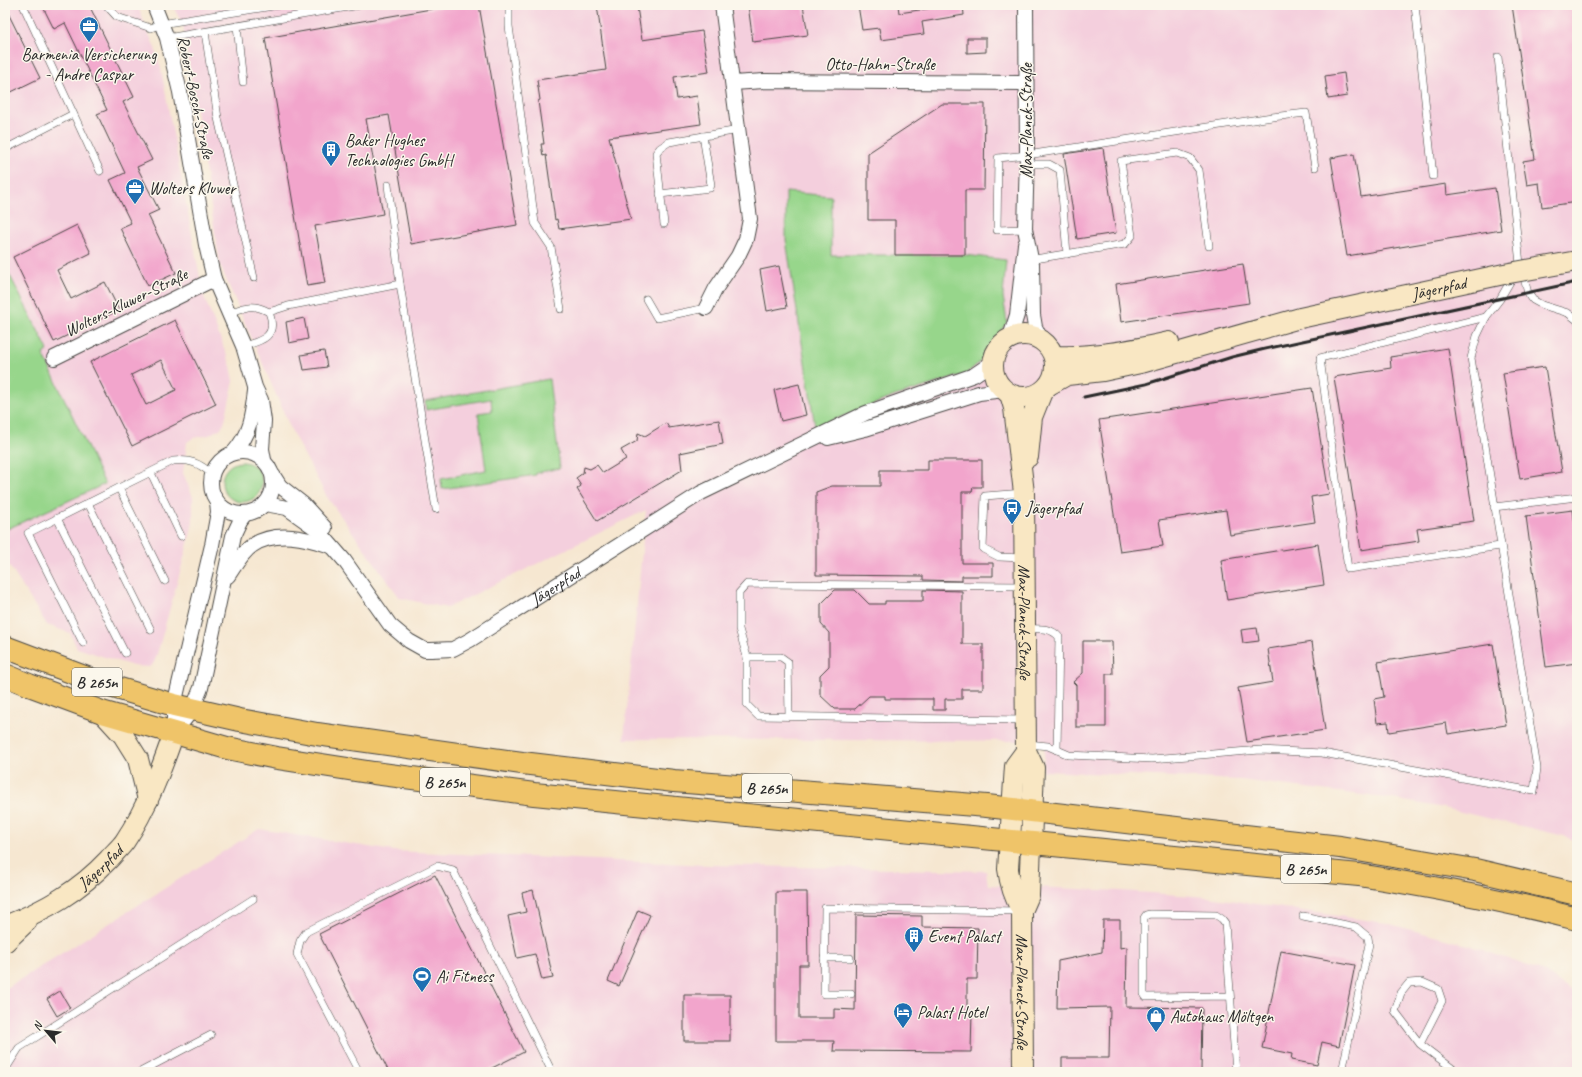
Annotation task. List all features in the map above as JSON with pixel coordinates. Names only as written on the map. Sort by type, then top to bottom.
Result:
[{"type":"main road","name":"Jägerpfad","points":[[1045,388],[1067,375],[1103,371],[1145,362],[1300,318],[1504,274],[1577,261]]},
{"type":"main road","name":"Jägerpfad","points":[[1054,356],[1076,357],[1134,350],[1231,328],[1300,318]]},
{"type":"main road","points":[[1020,334],[1031,335],[1041,339],[1049,346],[1054,356],[1054,376],[1045,388],[1032,396],[1020,397],[1007,392],[997,382],[993,372],[993,362],[996,352],[1010,337],[1020,334]]},
{"type":"main road","name":"Max-Planck-Straße","points":[[1022,911],[1014,898],[1008,869],[1010,840],[1023,810],[1034,768],[1026,748],[1024,493],[1032,417],[1045,388]]},
{"type":"main road","name":"Max-Planck-Straße","points":[[1007,392],[1014,408],[1024,493]]},
{"type":"main road","name":"B 265n","points":[[5,647],[103,684],[183,708],[316,734],[565,768],[674,781],[1023,810],[1340,847],[1475,870],[1577,894]]},
{"type":"main road","name":"B 265n","points":[[5,675],[102,712],[226,748],[277,758],[374,773],[534,794],[1359,875],[1457,891],[1521,904],[1577,918]]},
{"type":"main road","points":[[102,712],[123,736],[138,759],[148,800]]},
{"type":"main road","name":"Jägerpfad","points":[[33,915],[79,888],[96,873],[124,842],[148,800],[174,733]]},
{"type":"main road","name":"Max-Planck-Straße","points":[[1023,810],[1032,842],[1029,895],[1022,911],[1023,1072]]},
{"type":"main road","points":[[5,926],[33,915]]},
{"type":"main road","points":[[5,942],[33,915]]},
{"type":"street","name":"Robert-Bosch-Straße","points":[[154,5],[167,38],[180,92],[206,245],[214,279],[243,346],[255,387],[261,400],[264,421],[262,449],[264,460]]},
{"type":"street","points":[[706,308],[716,288],[738,256],[746,239],[750,219],[722,5]]},
{"type":"street","name":"Max-Planck-Straße","points":[[1026,5],[1027,160],[1025,232],[1033,315],[1035,327],[1041,339]]},
{"type":"street","name":"Otto-Hahn-Straße","points":[[733,83],[764,81],[1026,83]]},
{"type":"street","name":"Max-Planck-Straße","points":[[1010,337],[1017,315],[1027,260]]},
{"type":"street","name":"Wolters-Kluwer-Straße","points":[[54,358],[214,279]]},
{"type":"street","points":[[804,443],[866,413],[974,375],[993,362]]},
{"type":"street","name":"Robert-Bosch-Straße","points":[[233,453],[242,443],[248,429],[255,387]]},
{"type":"street","points":[[804,443],[865,429],[979,393],[1007,392]]},
{"type":"street","name":"Jägerpfad","points":[[333,546],[390,625],[409,641],[425,650],[453,649],[470,640],[701,493],[804,443]]},
{"type":"street","points":[[174,733],[183,708],[218,512],[211,486],[212,474],[221,459],[233,453],[250,452],[258,455],[269,467],[280,486],[312,513],[326,529],[333,546]]},
{"type":"street","points":[[216,501],[224,509],[234,513],[245,514],[252,512],[265,504],[271,496],[273,476]]},
{"type":"street","points":[[265,504],[287,508],[318,530],[333,546]]},
{"type":"street","points":[[183,708],[201,688],[234,536],[240,521],[245,514]]},
{"type":"street","points":[[223,583],[245,552],[252,545],[265,539],[285,536],[306,538],[333,546]]},
{"type":"lane","points":[[23,5],[100,171]]},
{"type":"lane","points":[[106,5],[116,17],[151,28],[161,24],[234,9],[279,5]]},
{"type":"lane","points":[[167,38],[360,5]]},
{"type":"lane","points":[[509,5],[509,26],[535,223],[551,247],[561,310]]},
{"type":"lane","points":[[1415,5],[1433,176]]},
{"type":"lane","points":[[237,26],[243,82]]},
{"type":"lane","points":[[205,32],[218,118],[254,278]]},
{"type":"lane","points":[[1498,57],[1520,264],[1528,293],[1533,300],[1542,305],[1568,313],[1577,320]]},
{"type":"lane","points":[[1027,160],[1272,117],[1306,113],[1315,168]]},
{"type":"lane","points":[[5,149],[73,114]]},
{"type":"lane","points":[[664,224],[656,153],[660,148],[669,142],[739,130]]},
{"type":"lane","points":[[660,194],[710,188],[711,185],[703,136]]},
{"type":"lane","points":[[1027,260],[1125,244],[1132,236],[1121,161],[1177,153],[1190,158],[1198,170],[1209,246]]},
{"type":"lane","points":[[1025,232],[997,230],[998,158],[1027,160],[1049,164],[1060,170],[1067,254]]},
{"type":"lane","points":[[388,185],[400,284],[436,509]]},
{"type":"lane","points":[[1026,748],[1048,746],[1069,755],[1152,759],[1260,750],[1322,753],[1534,792],[1537,768],[1500,546],[1471,358],[1477,336],[1486,317],[1500,299],[1520,264],[1577,253]]},
{"type":"lane","points":[[269,312],[288,306],[400,284]]},
{"type":"lane","points":[[646,299],[657,318],[706,308]]},
{"type":"lane","points":[[229,313],[248,306],[259,306],[269,312],[273,322],[271,331],[265,339],[243,346]]},
{"type":"lane","points":[[1486,317],[1320,358],[1348,569],[1500,546]]},
{"type":"lane","points":[[83,643],[28,533],[173,461],[185,460],[197,464],[212,474]]},
{"type":"lane","points":[[151,473],[181,536]]},
{"type":"lane","points":[[119,488],[165,580]]},
{"type":"lane","points":[[1024,493],[985,496],[983,549],[999,557],[1024,558]]},
{"type":"lane","points":[[1494,507],[1577,497]]},
{"type":"lane","points":[[88,503],[151,630]]},
{"type":"lane","points":[[57,518],[125,653]]},
{"type":"lane","points":[[1025,586],[747,584],[739,593],[739,629],[747,657],[747,705],[758,716],[1026,720]]},
{"type":"lane","points":[[1025,629],[1048,629],[1059,637],[1057,750]]},
{"type":"lane","points":[[747,657],[781,657],[788,662],[789,716]]},
{"type":"lane","points":[[359,1072],[297,954],[300,941],[306,932],[437,866],[453,870],[552,1072]]},
{"type":"lane","points":[[5,1070],[19,1048],[253,899]]},
{"type":"lane","points":[[851,994],[824,994],[825,908],[1022,911]]},
{"type":"lane","points":[[1230,996],[1146,997],[1144,994],[1144,918],[1146,915],[1216,915],[1225,923],[1236,1072]]},
{"type":"lane","points":[[1303,916],[1356,926],[1368,937],[1369,944],[1343,1072]]},
{"type":"lane","points":[[824,958],[850,958]]},
{"type":"lane","points":[[1420,1044],[1442,1001],[1438,989],[1422,982],[1409,983],[1401,993],[1396,1011],[1420,1044],[1457,1072]]},
{"type":"lane","points":[[140,1072],[211,1035]]},
{"type":"shaded area","points":[[5,5],[137,5],[155,48],[161,69],[203,294],[231,366],[234,381],[224,424],[221,428],[209,435],[193,438],[187,442],[183,473],[193,497],[193,522],[156,658],[150,667],[133,666],[77,648],[70,633],[47,625],[5,559]]},
{"type":"shaded area","points":[[172,5],[1577,5],[1577,841],[1560,835],[1444,808],[1387,798],[1241,780],[1043,771],[1045,741],[624,739],[646,510],[447,608],[400,598],[327,497],[293,434],[220,265],[183,25]]},
{"type":"shaded area","points":[[259,829],[393,851],[709,865],[986,871],[988,885],[1121,891],[1208,897],[1386,923],[1471,946],[1542,971],[1577,994],[1577,1072],[5,1072],[5,989]]},
{"type":"green space","points":[[786,192],[831,196],[831,255],[965,255],[1006,260],[1003,296],[1007,322],[982,360],[966,374],[895,396],[815,427],[786,240]]},
{"type":"green space","points":[[5,266],[48,350],[43,354],[105,484],[5,530]]},
{"type":"green space","points":[[549,379],[560,468],[536,473],[536,475],[442,489],[441,479],[486,470],[478,413],[492,411],[491,399],[426,410],[425,401]]},
{"type":"green space","points":[[242,462],[250,464],[256,468],[260,474],[262,482],[260,490],[256,496],[250,500],[242,502],[234,500],[228,496],[224,490],[222,482],[224,474],[228,468],[234,464]]},
{"type":"building","points":[[42,5],[89,5],[134,97],[123,102],[152,160],[137,167],[159,210],[148,215],[176,273],[148,286],[120,228],[131,223],[110,180],[125,173],[97,114],[107,110],[65,23],[54,29]]},
{"type":"building","name":"Baker Hughes Technologies GmbH","points":[[454,5],[479,5],[517,225],[411,244],[389,115],[366,119],[383,214],[315,226],[325,283],[307,286],[265,38]]},
{"type":"building","points":[[597,5],[629,5],[630,9],[637,7],[642,40],[702,31],[709,72],[674,77],[677,99],[697,96],[701,124],[609,137],[631,219],[559,229],[557,219],[555,220],[546,155],[543,156],[541,144],[544,144],[538,101],[540,100],[537,80],[606,70]]},
{"type":"building","points":[[748,5],[803,5],[808,35],[753,42]]},
{"type":"building","points":[[858,5],[898,5],[899,13],[953,5],[963,5],[964,15],[922,22],[924,34],[881,40],[879,28],[862,30]]},
{"type":"building","points":[[1512,5],[1577,5],[1577,202],[1542,207],[1539,183],[1527,185],[1523,161],[1535,159]]},
{"type":"building","points":[[5,7],[40,78],[5,95]]},
{"type":"building","points":[[967,38],[986,38],[986,52],[967,53]]},
{"type":"building","points":[[1344,73],[1347,96],[1328,99],[1325,76]]},
{"type":"building","points":[[942,104],[985,104],[984,190],[965,190],[965,255],[895,255],[895,220],[868,220],[868,153]]},
{"type":"building","points":[[1103,148],[1116,233],[1077,239],[1064,154]]},
{"type":"building","points":[[1354,154],[1361,197],[1446,184],[1447,195],[1495,188],[1501,230],[1347,256],[1331,158]]},
{"type":"building","points":[[77,225],[91,253],[57,270],[71,299],[105,282],[119,310],[54,342],[13,257]]},
{"type":"building","points":[[1243,264],[1249,303],[1121,322],[1116,284]]},
{"type":"building","points":[[779,266],[787,307],[767,311],[760,270]]},
{"type":"building","points":[[304,318],[308,339],[289,343],[286,322]]},
{"type":"building","points":[[175,320],[216,404],[132,446],[90,362]],"holes":[[[161,360],[176,390],[146,405],[131,375]]]},
{"type":"building","points":[[1448,348],[1474,521],[1417,529],[1419,541],[1361,550],[1334,377],[1391,368],[1390,357]]},
{"type":"building","points":[[324,351],[327,367],[304,370],[301,355]]},
{"type":"building","points":[[1545,367],[1562,472],[1520,479],[1503,373]]},
{"type":"building","points":[[799,384],[806,415],[781,421],[774,390]]},
{"type":"building","points":[[1312,388],[1329,494],[1311,497],[1315,522],[1230,535],[1226,510],[1159,520],[1163,546],[1120,552],[1099,420]]},
{"type":"building","points":[[719,420],[723,444],[680,453],[682,470],[597,521],[577,489],[581,486],[576,478],[583,473],[584,467],[590,469],[597,465],[603,473],[626,459],[621,450],[637,441],[638,433],[645,436],[666,423],[669,428]]},
{"type":"building","points":[[928,460],[982,460],[982,487],[973,487],[972,492],[962,492],[962,563],[993,563],[993,576],[962,576],[962,581],[923,580],[923,576],[816,575],[816,492],[832,486],[880,486],[880,470],[928,470]]},
{"type":"building","points":[[1573,510],[1577,542],[1577,663],[1546,667],[1526,516]]},
{"type":"building","points":[[1318,544],[1324,585],[1227,600],[1221,560]]},
{"type":"building","points":[[835,590],[855,590],[869,604],[885,604],[885,601],[923,601],[923,590],[962,591],[962,644],[983,644],[983,689],[962,689],[962,699],[945,699],[945,710],[933,710],[933,699],[885,699],[885,696],[869,696],[855,709],[835,709],[820,695],[820,675],[829,666],[829,633],[821,624],[821,604]]},
{"type":"building","points":[[1257,628],[1259,641],[1243,643],[1241,630]]},
{"type":"building","points":[[1083,641],[1112,641],[1113,674],[1106,674],[1106,727],[1076,727],[1076,685],[1073,682],[1083,673]]},
{"type":"building","points":[[1312,642],[1325,730],[1247,742],[1238,688],[1273,682],[1268,649]]},
{"type":"building","points":[[1493,644],[1506,725],[1448,734],[1446,723],[1389,732],[1388,722],[1377,723],[1374,699],[1384,697],[1378,662]]},
{"type":"building","name":"Ai Fitness","points":[[435,875],[524,1052],[484,1072],[389,1072],[319,934]]},
{"type":"building","points":[[533,890],[553,978],[542,980],[535,954],[517,958],[508,916],[526,912],[522,893]]},
{"type":"building","points":[[776,892],[807,892],[808,965],[799,965],[799,1018],[834,1018],[834,1009],[855,1010],[856,915],[922,916],[922,927],[978,928],[977,979],[967,979],[967,1011],[972,1011],[971,1052],[833,1051],[834,1041],[776,1041]]},
{"type":"building","points":[[638,910],[650,915],[619,986],[608,981]]},
{"type":"building","name":"Autohaus Möltgen","points":[[1103,920],[1120,920],[1120,948],[1127,947],[1126,1007],[1202,1008],[1201,1072],[1062,1072],[1062,1058],[1109,1058],[1110,1007],[1057,1008],[1058,961],[1102,952]]},
{"type":"building","points":[[1281,951],[1355,965],[1339,1046],[1322,1042],[1317,1065],[1291,1060],[1292,1054],[1262,1048]]},
{"type":"building","points":[[60,991],[70,1008],[57,1016],[47,999]]},
{"type":"building","points":[[684,995],[730,995],[730,1041],[684,1041]]},
{"type":"railway","points":[[1084,397],[1146,384],[1232,357],[1265,349],[1577,282]]},
{"type":"place","name":"Barmenia Versicherung - Andre Caspar","points":[[89,43]]},
{"type":"place","name":"Baker Hughes Technologies GmbH","points":[[331,167]]},
{"type":"place","name":"Wolters Kluwer","points":[[135,205]]},
{"type":"place","name":"Jägerpfad","points":[[1012,525]]},
{"type":"place","name":"Event Palast","points":[[914,953]]},
{"type":"place","name":"Ai Fitness","points":[[422,993]]},
{"type":"place","name":"Palast Hotel","points":[[903,1029]]},
{"type":"place","name":"Autohaus Möltgen","points":[[1156,1033]]}]
